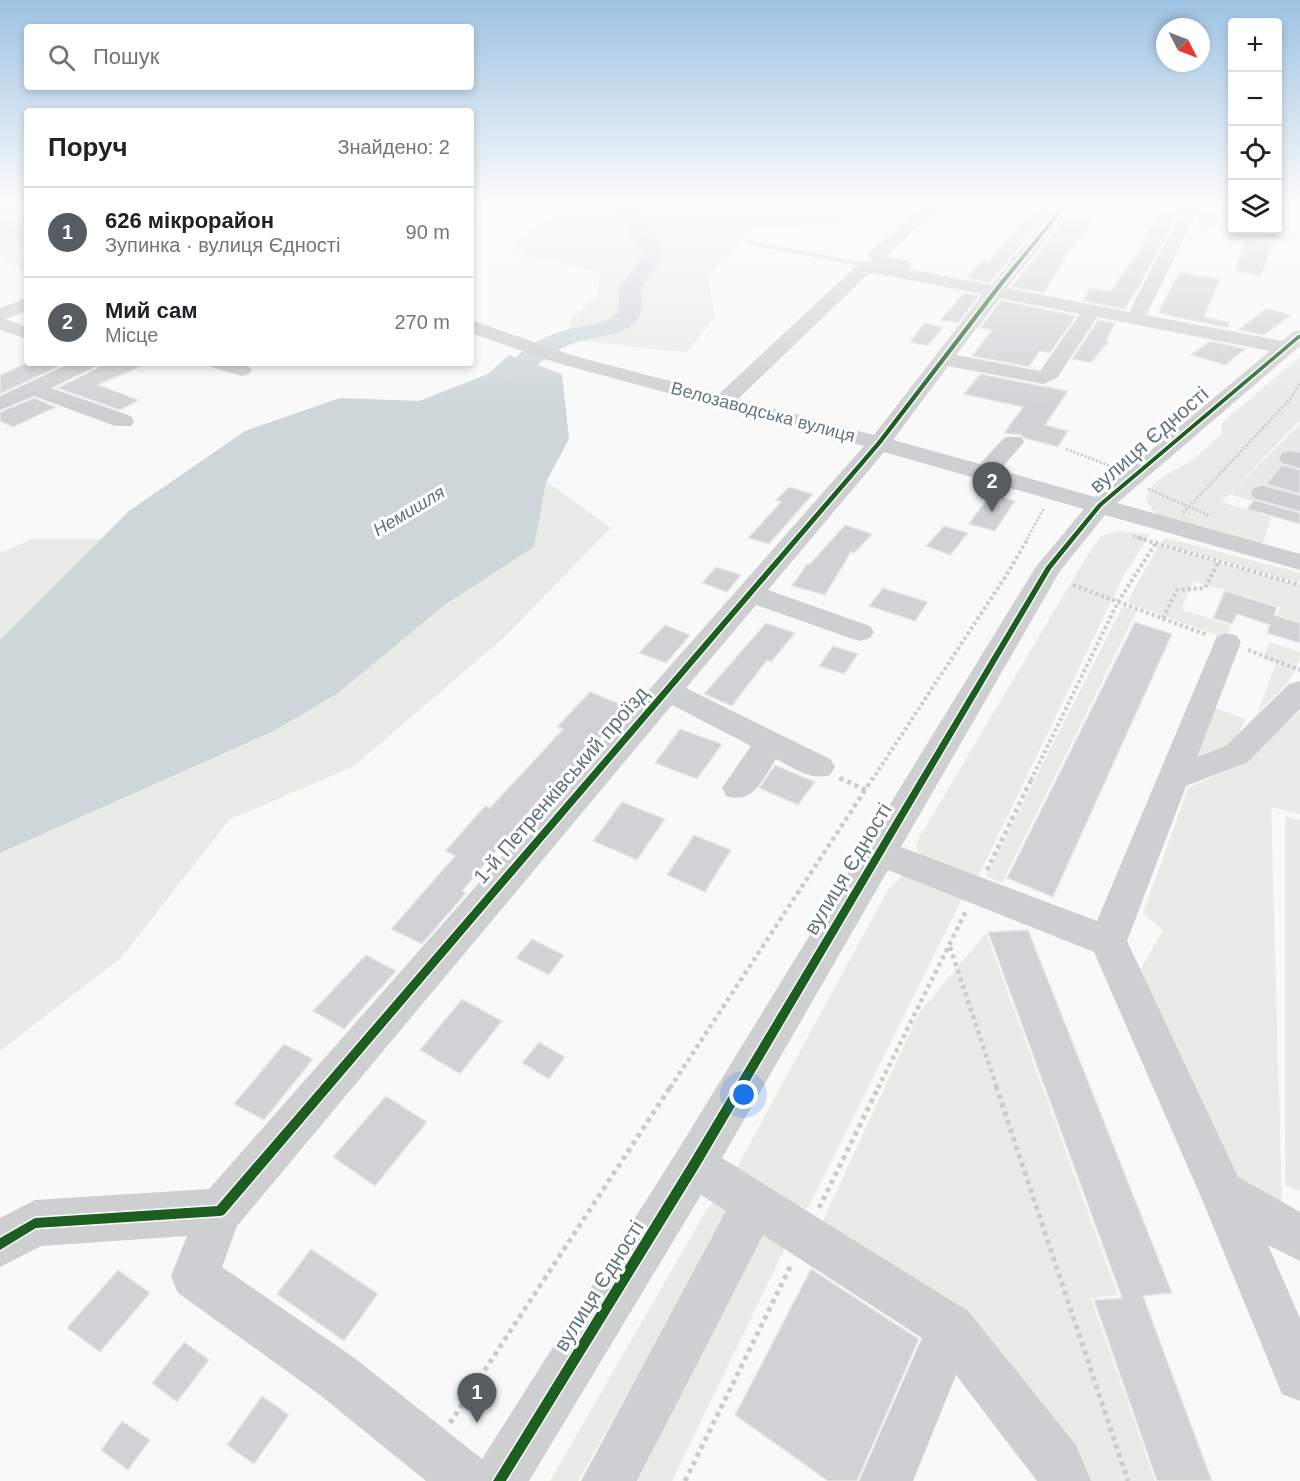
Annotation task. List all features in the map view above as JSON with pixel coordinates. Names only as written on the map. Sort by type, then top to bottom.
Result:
[{"type":"street","points":[[724,401],[860,272]]},
{"type":"street","points":[[922,272],[998,287],[1092,310],[1293,342]]},
{"type":"street","name":"1-й Петренківський проїзд","points":[[450,1466],[338,1377],[195,1276],[220,1211],[879,443],[1010,272]]},
{"type":"street","points":[[1135,318],[1158,272]]},
{"type":"street","points":[[0,315],[24,305]]},
{"type":"street","points":[[943,358],[1044,378],[1050,374],[1092,310]]},
{"type":"street","points":[[0,324],[24,332]]},
{"type":"street","name":"Велозаводська вулиця","points":[[474,327],[564,359],[879,443],[1300,562]]},
{"type":"street","name":"вулиця Єдності","points":[[500,1481],[694,1165],[1048,568],[1100,505],[1293,342]]},
{"type":"street","points":[[0,404],[82,366]]},
{"type":"street","points":[[228,366],[242,370]]},
{"type":"street","points":[[33,389],[123,421]]},
{"type":"street","points":[[985,473],[1013,442]]},
{"type":"street","points":[[1283,472],[1300,482]]},
{"type":"street","points":[[1283,472],[1300,504]]},
{"type":"street","points":[[749,593],[860,632]]},
{"type":"street","points":[[1108,941],[1227,642]]},
{"type":"street","points":[[666,690],[819,767]]},
{"type":"street","points":[[1171,779],[1237,754],[1300,692]]},
{"type":"street","points":[[738,788],[771,743]]},
{"type":"street","points":[[879,852],[976,892],[1108,941],[1222,1193],[1300,1376]]},
{"type":"street","points":[[694,1165],[951,1328],[1057,1464],[1064,1481]]},
{"type":"street","points":[[1222,1193],[1300,1238]]},
{"type":"street","points":[[608,1481],[754,1204]]},
{"type":"street","points":[[0,1244],[35,1222],[220,1211]]},
{"type":"street","points":[[886,1481],[951,1328]]},
{"type":"path","points":[[1190,506],[1292,397],[1300,382]]},
{"type":"path","points":[[1065,449],[1119,469]]},
{"type":"path","points":[[450,1466],[1003,581],[1047,503]]},
{"type":"path","points":[[685,1481],[1118,602],[1163,534]]},
{"type":"path","points":[[1155,543],[1300,585]]},
{"type":"path","points":[[1163,618],[1177,590],[1205,588],[1219,561]]},
{"type":"path","points":[[1073,585],[1227,642]]},
{"type":"path","points":[[1259,655],[1300,670]]},
{"type":"path","points":[[950,945],[1128,1481]]},
{"type":"shaded area","points":[[597,272],[712,272],[708,277],[715,317],[687,352],[578,341],[568,322],[597,296],[600,273]]},
{"type":"shaded area","points":[[1300,356],[1300,420],[1221,502],[1271,517],[1262,547],[1156,515],[1146,499],[1154,485],[1204,450],[1222,434],[1222,423]]},
{"type":"shaded area","points":[[1300,424],[1300,515],[1229,494]]},
{"type":"shaded area","points":[[546,481],[611,528],[502,639],[354,766],[229,820],[122,957],[0,1051],[0,853],[274,731],[338,693],[446,604],[534,547]]},
{"type":"shaded area","points":[[1118,531],[1150,534],[1123,577],[975,883],[921,858],[916,845],[919,838],[1082,564],[1101,536]]},
{"type":"shaded area","points":[[1166,538],[1300,573],[1300,583],[1160,543]]},
{"type":"shaded area","points":[[33,539],[102,539],[0,640],[0,553]]},
{"type":"shaded area","points":[[1159,545],[1300,586],[1300,622],[1278,615],[1280,607],[1194,581],[1181,609],[1231,626],[1224,638],[1127,602]]},
{"type":"shaded area","points":[[1123,606],[1137,611],[1002,883],[986,876]]},
{"type":"shaded area","points":[[1269,642],[1300,652],[1299,661],[1291,678],[1258,712],[1276,664],[1263,659]]},
{"type":"shaded area","points":[[1211,707],[1246,719],[1230,750],[1185,767]]},
{"type":"shaded area","points":[[1300,711],[1300,814],[1271,807],[1282,1202],[1229,1188],[1134,981],[1163,930],[1143,913],[1188,788],[1244,763]]},
{"type":"shaded area","points":[[1285,816],[1300,820],[1300,1191],[1285,1186]]},
{"type":"shaded area","points":[[903,876],[912,877],[963,897],[810,1204],[802,1215],[737,1173],[737,1167],[889,888]]},
{"type":"shaded area","points":[[986,933],[1118,1295],[1091,1298],[1155,1481],[1076,1481],[1050,1412],[963,1316],[820,1227],[919,1013]]},
{"type":"shaded area","points":[[716,1201],[727,1204],[726,1219],[578,1481],[550,1481],[707,1209]]},
{"type":"shaded area","points":[[764,1231],[785,1244],[784,1250],[672,1481],[638,1481],[755,1241]]},
{"type":"water","points":[[509,355],[562,374],[569,439],[546,482],[534,547],[446,604],[338,693],[274,731],[0,853],[0,640],[129,511],[245,431],[340,398],[419,401],[488,374]]},
{"type":"building","points":[[972,272],[999,272],[990,283],[967,278]]},
{"type":"building","points":[[1023,272],[1057,272],[1044,293],[1011,287]]},
{"type":"building","points":[[1124,272],[1147,272],[1124,309],[1083,301],[1090,288],[1110,291]]},
{"type":"building","points":[[1179,272],[1220,279],[1204,317],[1229,322],[1228,328],[1158,313]]},
{"type":"building","points":[[1241,272],[1262,272],[1261,276]]},
{"type":"building","points":[[956,291],[979,296],[958,323],[940,320],[964,293]]},
{"type":"building","points":[[1001,300],[1076,316],[1050,353],[1040,351],[1029,367],[972,356],[992,330],[980,328]]},
{"type":"building","points":[[1267,308],[1291,315],[1264,335],[1238,330]]},
{"type":"building","points":[[1098,320],[1115,323],[1106,340],[1109,341],[1091,363],[1072,359]]},
{"type":"building","points":[[924,323],[943,327],[928,346],[910,342]]},
{"type":"building","points":[[1210,341],[1246,349],[1225,365],[1191,355]]},
{"type":"building","points":[[24,364],[60,366],[0,394],[0,375]]},
{"type":"building","points":[[98,366],[142,366],[98,385],[139,400],[120,410],[57,388]]},
{"type":"building","points":[[980,374],[1068,391],[1045,425],[1068,431],[1058,447],[1024,438],[1021,435],[1004,433],[1023,407],[964,394]]},
{"type":"building","points":[[34,398],[56,407],[13,427],[0,421],[0,412]]},
{"type":"building","points":[[1282,465],[1300,470],[1300,494],[1266,484]]},
{"type":"building","points":[[789,487],[813,494],[769,544],[748,538],[781,502],[776,500]]},
{"type":"building","points":[[990,494],[1015,501],[995,531],[969,524]]},
{"type":"building","points":[[1254,500],[1300,513],[1300,524],[1247,509]]},
{"type":"building","points":[[845,525],[872,534],[854,553],[851,552],[825,595],[792,586],[807,564],[810,564]]},
{"type":"building","points":[[944,526],[968,533],[950,555],[926,546]]},
{"type":"building","points":[[716,567],[741,575],[727,592],[702,583]]},
{"type":"building","points":[[883,588],[928,602],[915,621],[869,606]]},
{"type":"building","points":[[1225,591],[1277,607],[1274,615],[1300,623],[1300,643],[1267,633],[1270,625],[1237,614],[1232,624],[1213,618]]},
{"type":"building","points":[[1135,622],[1172,634],[1053,897],[1007,878]]},
{"type":"building","points":[[766,623],[795,633],[771,662],[767,660],[732,706],[704,694]]},
{"type":"building","points":[[665,625],[690,635],[666,663],[639,653]]},
{"type":"building","points":[[833,646],[858,654],[844,674],[819,666]]},
{"type":"building","points":[[590,692],[628,707],[542,806],[537,803],[462,891],[466,893],[422,944],[391,929],[455,856],[445,851],[485,806],[490,808],[563,729],[557,727]]},
{"type":"building","points":[[680,729],[722,744],[697,779],[655,763]]},
{"type":"building","points":[[775,765],[815,782],[798,805],[759,788]]},
{"type":"building","points":[[622,802],[665,819],[637,860],[593,841]]},
{"type":"building","points":[[694,835],[731,850],[705,892],[667,875]]},
{"type":"building","points":[[1028,930],[1172,1293],[1143,1296],[1212,1481],[1157,1481],[1094,1300],[1122,1298],[988,932]]},
{"type":"building","points":[[532,939],[564,955],[549,975],[516,958]]},
{"type":"building","points":[[366,955],[396,971],[344,1029],[313,1011]]},
{"type":"building","points":[[462,999],[502,1021],[460,1074],[420,1050]]},
{"type":"building","points":[[539,1042],[565,1057],[549,1079],[522,1063]]},
{"type":"building","points":[[284,1044],[313,1059],[264,1120],[234,1104]]},
{"type":"building","points":[[386,1096],[427,1122],[375,1186],[333,1157]]},
{"type":"building","points":[[311,1249],[378,1294],[344,1341],[277,1294]]},
{"type":"building","points":[[811,1269],[919,1339],[857,1481],[828,1481],[735,1415]]},
{"type":"building","points":[[118,1270],[150,1293],[100,1352],[67,1328]]},
{"type":"building","points":[[184,1342],[209,1360],[177,1402],[152,1383]]},
{"type":"building","points":[[262,1396],[289,1415],[254,1464],[227,1445]]},
{"type":"building","points":[[122,1421],[150,1440],[128,1470],[101,1450]]},
{"type":"waterway","name":"Немишля","points":[[526,410],[520,368],[524,363],[557,341],[616,326],[625,320],[630,313],[632,302],[630,288],[642,272]]},
{"type":"cycle path","points":[[0,1244],[35,1223],[220,1211],[879,443],[1011,272]]},
{"type":"cycle path","points":[[499,1481],[694,1165],[1048,568],[1100,505],[1300,336]]},
{"type":"place","name":"Мий сам","points":[[992,512]]},
{"type":"place","name":"626 мікрорайон","points":[[477,1423]]}]
